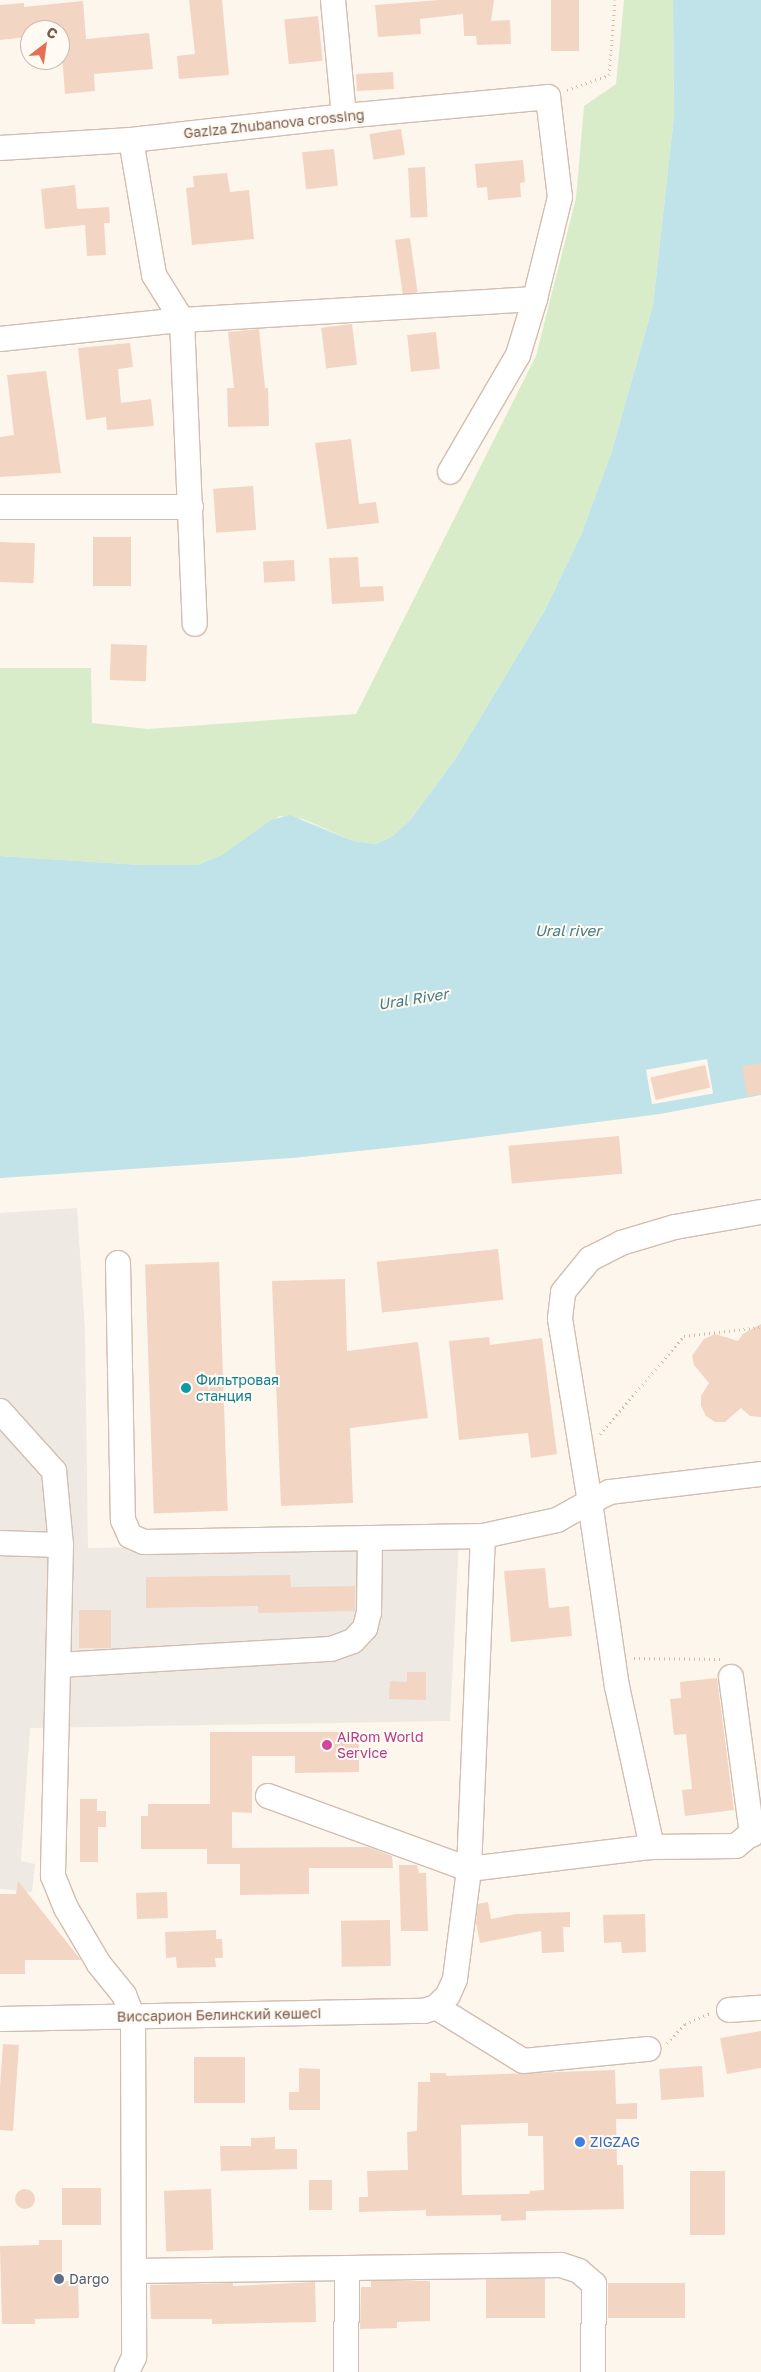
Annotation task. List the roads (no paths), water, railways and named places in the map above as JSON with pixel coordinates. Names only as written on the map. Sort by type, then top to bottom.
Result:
[{"type":"street","points":[[333,0],[344,116]]},
{"type":"street","name":"Gaziza Zhubanova crossing","points":[[0,148],[131,140],[344,116],[548,97],[560,197],[536,299]]},
{"type":"street","points":[[131,140],[154,275],[182,320],[195,624]]},
{"type":"street","points":[[0,339],[182,320],[536,299],[518,355],[450,472]]},
{"type":"street","points":[[0,507],[191,507]]},
{"type":"street","points":[[652,1847],[613,1658],[560,1318],[563,1292],[590,1259],[621,1243],[675,1227],[761,1212]]},
{"type":"street","points":[[118,1263],[123,1520],[130,1536],[144,1542],[483,1536],[557,1520],[610,1492],[761,1474]]},
{"type":"street","points":[[0,1411],[54,1471],[61,1545],[53,1876],[66,1908],[99,1964],[124,1995],[134,2017],[134,2357],[128,2372]]},
{"type":"street","points":[[483,1536],[469,1868],[455,1979],[448,1995],[436,2007],[523,2061],[648,2049]]},
{"type":"street","points":[[59,1665],[331,1649],[353,1641],[365,1628],[369,1612],[370,1538]]},
{"type":"street","points":[[0,1544],[61,1545]]},
{"type":"street","points":[[268,1796],[469,1868],[652,1847],[736,1846],[756,1830],[731,1677]]},
{"type":"street","name":"Виссарион Белинский көшесі","points":[[0,2020],[424,2011],[436,2007]]},
{"type":"street","points":[[729,2010],[761,2008]]},
{"type":"street","points":[[134,2271],[561,2265],[579,2271],[594,2284],[593,2372]]},
{"type":"street","points":[[346,2372],[347,2268]]},
{"type":"water","name":"Ural river","points":[[673,0],[761,0],[761,1095],[660,1114],[425,1144],[292,1158],[0,1178],[0,856],[141,865],[197,865],[222,855],[271,820],[290,815],[353,841],[376,844],[393,836],[411,819],[456,758],[545,610],[581,535],[611,454],[653,305],[674,116]]},
{"type":"place","name":"Фильтровая станция","points":[[186,1388]]},
{"type":"place","name":"AiRom World Service","points":[[327,1745]]},
{"type":"place","name":"ZIGZAG","points":[[580,2142]]},
{"type":"place","name":"Dargo","points":[[59,2279]]},
{"type":"water label","name":"Ural River","points":[[413,999]]}]
